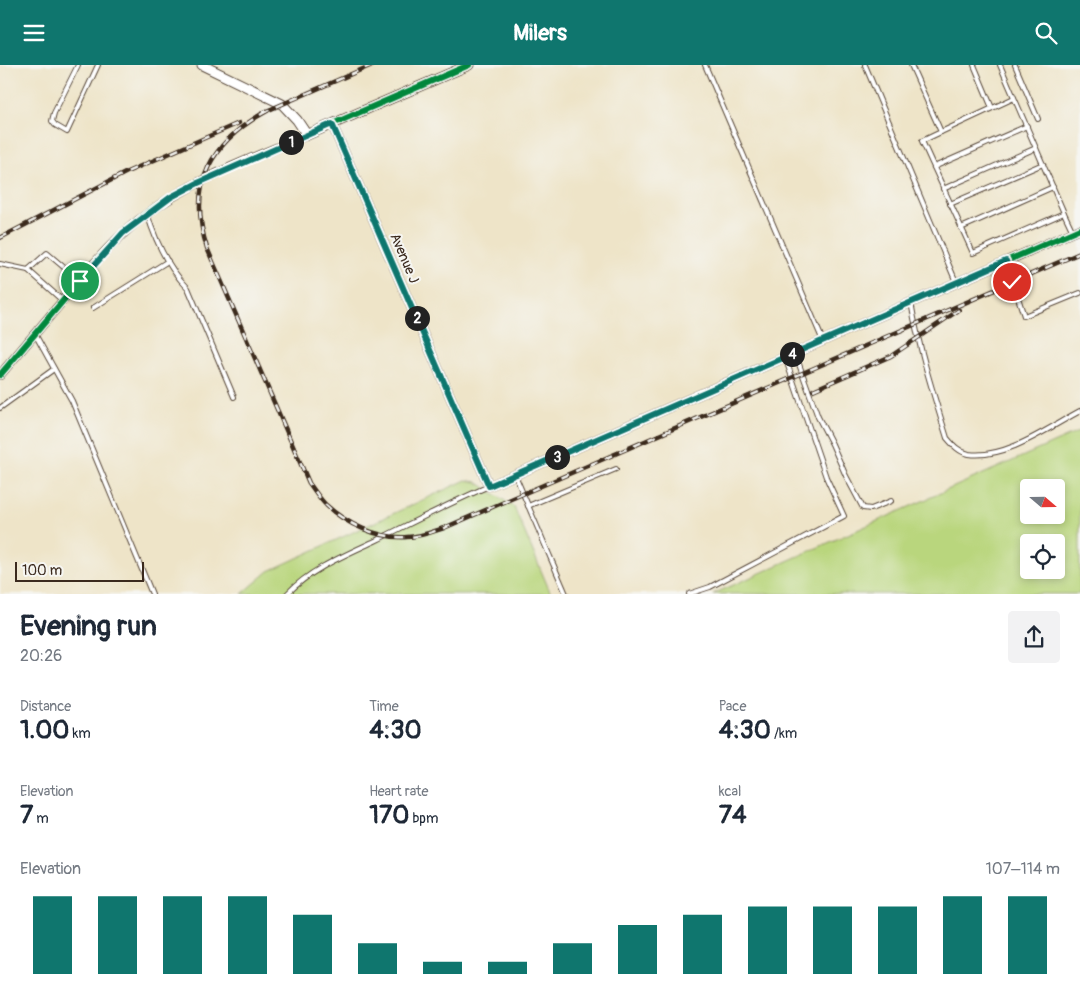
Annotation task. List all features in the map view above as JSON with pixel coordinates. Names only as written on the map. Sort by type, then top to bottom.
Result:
[{"type":"street","points":[[202,65],[282,104],[297,120],[307,135]]},
{"type":"street","points":[[0,374],[123,233],[147,213],[171,197],[198,183],[469,65]]},
{"type":"street","name":"Avenue J","points":[[332,124],[489,486]]},
{"type":"street","points":[[489,486],[1076,230]]},
{"type":"lane","points":[[78,65],[54,113],[52,121],[67,132],[98,65]]},
{"type":"lane","points":[[706,65],[823,341]]},
{"type":"lane","points":[[865,65],[956,283]]},
{"type":"lane","points":[[911,65],[941,132]]},
{"type":"lane","points":[[974,65],[992,108]]},
{"type":"lane","points":[[1000,65],[1064,213],[1076,230]]},
{"type":"lane","points":[[1015,65],[1038,119]]},
{"type":"lane","points":[[1014,98],[922,141],[973,253],[1064,213]]},
{"type":"lane","points":[[934,167],[1027,126]]},
{"type":"lane","points":[[944,189],[1036,148]]},
{"type":"lane","points":[[950,204],[1043,164]]},
{"type":"lane","points":[[961,228],[1053,187]]},
{"type":"lane","points":[[147,213],[153,234],[176,277],[188,288],[234,397]]},
{"type":"lane","points":[[28,270],[47,253],[80,281]]},
{"type":"lane","points":[[93,309],[168,261]]},
{"type":"lane","points":[[1006,261],[1024,316],[1080,293]]},
{"type":"lane","points":[[0,264],[28,270],[63,301]]},
{"type":"lane","points":[[911,302],[916,334],[924,361],[947,438],[954,447],[967,454],[1009,449],[1080,411]]},
{"type":"lane","points":[[35,334],[72,401],[152,594]]},
{"type":"lane","points":[[794,353],[818,417],[863,508],[871,509],[891,501]]},
{"type":"lane","points":[[689,594],[710,587],[844,516],[826,477],[785,357]]},
{"type":"lane","points":[[0,408],[54,369]]},
{"type":"lane","points":[[528,506],[616,469]]},
{"type":"lane","points":[[515,475],[566,594]]},
{"type":"lane","points":[[287,594],[298,582],[333,560],[489,486]]},
{"type":"green space","points":[[1080,431],[1080,594],[713,594]]},
{"type":"green space","points":[[466,480],[477,482],[514,507],[551,594],[242,594],[269,571]]},
{"type":"railway","points":[[262,113],[372,65]]},
{"type":"railway","points":[[267,111],[247,123],[231,137],[218,151],[208,167],[202,185],[200,204],[201,225],[207,248],[309,483],[334,512],[363,529],[385,536],[412,537],[444,528],[1080,253]]},
{"type":"railway","points":[[0,238],[127,172],[239,123]]},
{"type":"railway","points":[[813,390],[891,356],[959,310]]},
{"type":"cycle path","points":[[0,375],[101,256],[123,233],[147,213],[171,197],[197,183],[469,65]]},
{"type":"cycle path","points":[[332,124],[489,486],[1080,229]]},
{"type":"route","points":[[80,281],[123,233],[147,213],[171,197],[198,183],[332,124],[489,486],[1006,261],[1012,282]]}]
